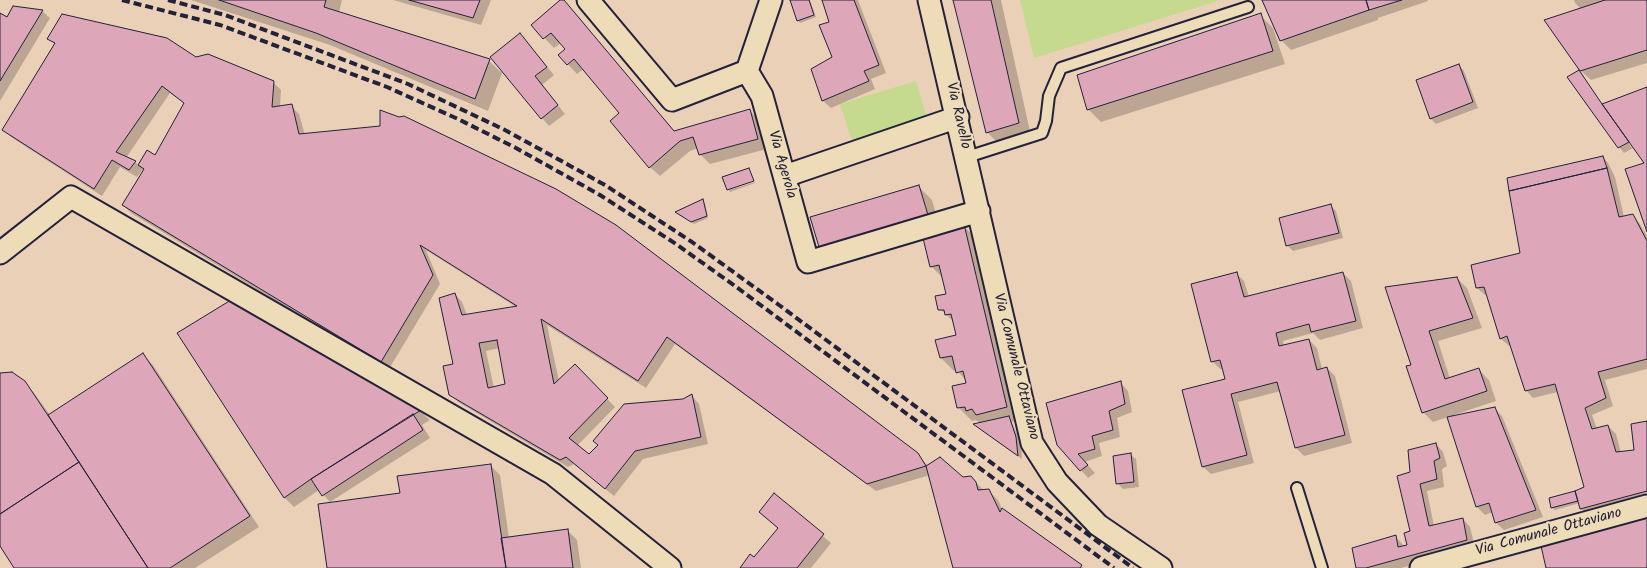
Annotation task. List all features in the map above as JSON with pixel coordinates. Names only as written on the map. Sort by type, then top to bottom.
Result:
[{"type":"street","points":[[588,0],[672,100],[747,71],[771,0]]},
{"type":"street","name":"Via Ravello","points":[[929,0],[981,221]]},
{"type":"street","name":"Via Agerola","points":[[747,71],[762,96],[808,262],[981,221]]},
{"type":"street","points":[[785,176],[958,117]]},
{"type":"street","points":[[0,253],[71,197],[553,474],[670,568]]},
{"type":"street","name":"Via Comunale Ottaviano","points":[[981,221],[1032,443],[1057,482],[1098,525],[1161,568]]},
{"type":"street","name":"Via Comunale Ottaviano","points":[[1421,568],[1647,506]]},
{"type":"lane","points":[[967,157],[1042,133],[1046,121],[1049,96],[1061,68],[1248,7]]},
{"type":"lane","points":[[1297,488],[1322,568]]},
{"type":"green space","points":[[1020,0],[1221,0],[1034,58]]},
{"type":"green space","points":[[916,81],[927,118],[852,141],[840,104]]},
{"type":"building","points":[[219,0],[326,0],[324,7],[490,59],[475,99],[316,33]]},
{"type":"building","points":[[409,0],[480,0],[473,18]]},
{"type":"building","points":[[560,0],[564,0],[674,131],[750,109],[758,139],[699,155],[693,137],[680,141],[649,168],[610,121],[619,113],[574,59],[567,65],[558,55],[565,49],[551,33],[543,39],[531,25]]},
{"type":"building","points":[[790,0],[809,0],[814,15],[797,21]]},
{"type":"building","points":[[822,0],[854,0],[879,65],[864,71],[869,81],[822,101],[811,69],[832,57],[819,25],[829,22]]},
{"type":"building","points":[[953,0],[991,0],[1019,123],[986,133]]},
{"type":"building","points":[[1262,0],[1366,0],[1369,10],[1280,41]]},
{"type":"building","points":[[1366,0],[1402,0],[1369,10]]},
{"type":"building","points":[[1605,0],[1647,0],[1647,50],[1580,71],[1544,20]]},
{"type":"building","points":[[13,6],[43,10],[0,81],[0,13],[7,17]]},
{"type":"building","points":[[1261,13],[1273,51],[1087,110],[1077,75]]},
{"type":"building","points":[[62,14],[167,38],[196,57],[208,54],[274,81],[272,107],[292,104],[299,134],[380,126],[380,110],[399,117],[404,116],[556,189],[616,225],[918,453],[926,466],[867,484],[667,337],[638,381],[541,319],[554,384],[575,364],[608,398],[569,438],[589,454],[598,445],[593,441],[624,404],[683,399],[692,394],[701,437],[635,451],[605,489],[566,457],[560,460],[449,395],[443,366],[453,364],[439,298],[455,293],[462,315],[517,306],[420,245],[433,275],[381,362],[122,205],[144,169],[138,165],[147,150],[155,155],[184,103],[162,86],[116,152],[136,161],[129,170],[112,160],[94,189],[2,130],[55,43],[47,39]],"holes":[[[497,340],[505,384],[488,388],[479,343]]]},
{"type":"building","points":[[520,33],[547,67],[535,76],[558,105],[541,119],[490,57]]},
{"type":"building","points":[[1459,64],[1473,102],[1430,119],[1416,80]]},
{"type":"building","points":[[1579,70],[1629,142],[1618,148],[1567,77]]},
{"type":"building","points":[[1647,87],[1647,232],[1625,169],[1644,163],[1602,104]]},
{"type":"building","points":[[1603,156],[1607,168],[1509,191],[1507,178]]},
{"type":"building","points":[[749,168],[754,181],[727,190],[722,177]]},
{"type":"building","points":[[1607,168],[1619,217],[1633,214],[1647,241],[1647,359],[1598,372],[1606,398],[1585,408],[1592,429],[1608,425],[1616,452],[1634,450],[1631,424],[1647,421],[1647,491],[1580,509],[1575,491],[1584,487],[1555,384],[1525,391],[1507,336],[1500,339],[1484,287],[1476,288],[1471,265],[1520,253],[1509,191]]},
{"type":"building","points":[[919,185],[928,215],[819,247],[810,217]]},
{"type":"building","points":[[703,199],[707,216],[691,222],[675,212]]},
{"type":"building","points":[[1331,204],[1339,233],[1286,246],[1279,218]]},
{"type":"building","points":[[964,224],[1007,407],[976,415],[972,409],[966,411],[965,407],[957,408],[952,386],[966,383],[963,371],[956,373],[952,356],[940,358],[935,340],[956,335],[951,314],[945,315],[944,310],[938,310],[935,296],[946,294],[939,265],[930,267],[922,234]]},
{"type":"building","points":[[1237,272],[1244,297],[1343,272],[1356,321],[1311,332],[1309,324],[1276,333],[1279,346],[1309,339],[1317,370],[1327,367],[1345,435],[1295,448],[1277,382],[1231,394],[1247,455],[1202,467],[1182,390],[1225,379],[1220,360],[1211,362],[1191,284]]},
{"type":"building","points":[[1457,277],[1473,318],[1429,331],[1445,379],[1479,368],[1487,391],[1422,413],[1406,366],[1411,365],[1385,287]]},
{"type":"building","points":[[231,300],[421,410],[284,498],[177,333]]},
{"type":"building","points":[[143,353],[250,516],[170,568],[148,568],[48,415]]},
{"type":"building","points":[[12,372],[25,381],[79,462],[0,514],[0,373]]},
{"type":"building","points":[[1121,381],[1125,404],[1109,411],[1113,430],[1092,436],[1095,449],[1078,454],[1088,465],[1080,471],[1057,445],[1046,403]]},
{"type":"building","points":[[1495,407],[1536,510],[1495,523],[1489,503],[1476,507],[1447,417]]},
{"type":"building","points":[[413,414],[423,430],[322,496],[311,479]]},
{"type":"building","points":[[1009,416],[1016,437],[1018,456],[973,424]]},
{"type":"building","points":[[1436,443],[1440,458],[1434,461],[1437,479],[1420,484],[1429,526],[1463,518],[1467,540],[1366,568],[1356,568],[1352,548],[1396,535],[1398,547],[1407,545],[1404,533],[1410,531],[1397,476],[1410,472],[1408,450]]},
{"type":"building","points":[[1131,453],[1134,482],[1116,484],[1113,456]]},
{"type":"building","points":[[940,457],[963,477],[971,476],[976,482],[978,490],[989,489],[1000,512],[1002,508],[1082,565],[1080,568],[953,568],[926,466]]},
{"type":"building","points":[[79,462],[148,568],[14,568],[0,546],[0,514]]},
{"type":"building","points":[[491,464],[506,568],[327,568],[318,504],[400,493],[397,476]]},
{"type":"building","points":[[1575,491],[1578,501],[1551,508],[1549,498]]},
{"type":"building","points":[[774,493],[824,534],[797,568],[740,568],[750,554],[754,557],[778,528],[759,512]]},
{"type":"building","points":[[1647,518],[1647,568],[1546,568],[1541,546]]},
{"type":"building","points":[[568,529],[573,568],[506,568],[501,538]]},
{"type":"railway","points":[[122,0],[220,25],[387,87],[516,148],[600,195],[676,244],[735,286],[1114,568]]},
{"type":"railway","points":[[168,0],[225,15],[408,84],[505,130],[605,185],[692,242],[779,305],[1133,568]]}]
